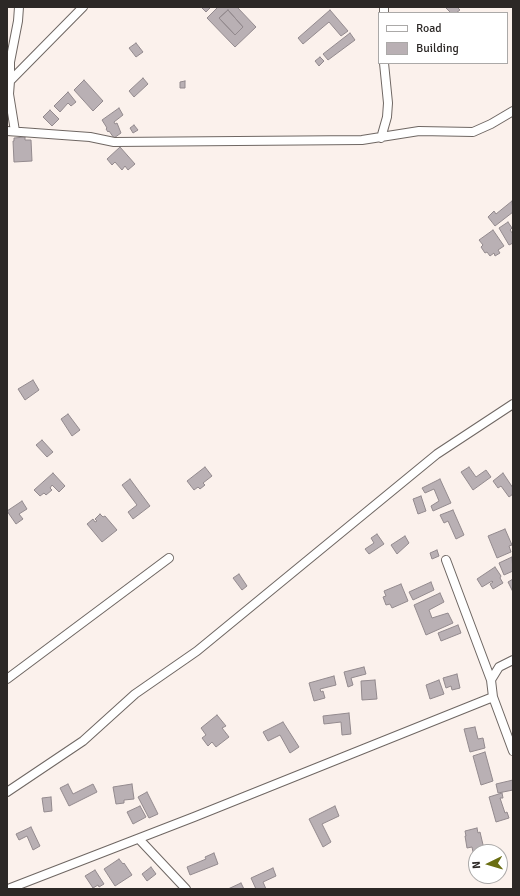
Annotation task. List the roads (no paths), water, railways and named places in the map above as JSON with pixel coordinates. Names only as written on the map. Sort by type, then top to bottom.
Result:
[{"type":"street","points":[[19,7],[18,21],[10,62],[9,94],[11,131],[90,137],[114,142],[362,140],[419,131],[473,132],[491,124],[513,111]]},
{"type":"street","points":[[10,82],[83,7]]},
{"type":"street","points":[[381,138],[388,110],[384,64]]},
{"type":"street","points":[[7,792],[83,741],[135,694],[196,651],[438,454],[513,404]]},
{"type":"street","points":[[7,679],[170,558]]},
{"type":"street","points":[[446,560],[491,680],[493,697],[513,751]]},
{"type":"street","points":[[491,680],[499,667],[513,660]]},
{"type":"street","points":[[8,889],[139,839],[493,697]]},
{"type":"street","points":[[139,839],[186,889]]}]
